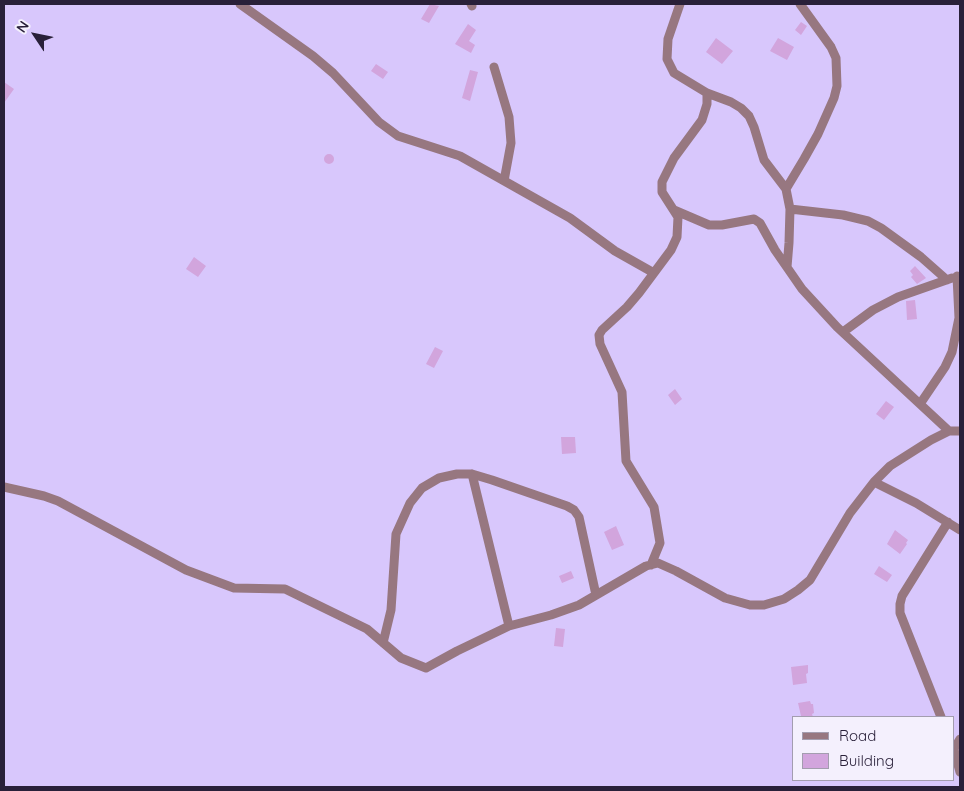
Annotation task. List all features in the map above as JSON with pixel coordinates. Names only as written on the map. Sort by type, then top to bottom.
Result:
[{"type":"street","points":[[240,4],[313,56],[345,85],[379,122],[398,136],[460,156],[570,218],[615,251],[654,273]]},
{"type":"street","points":[[680,4],[668,39],[667,59],[674,73],[707,93],[742,108],[748,116],[754,127],[764,160],[786,189],[790,210],[786,267]]},
{"type":"street","points":[[786,189],[818,134],[834,98],[837,86],[836,58],[831,47],[800,4]]},
{"type":"street","points":[[494,67],[509,117],[511,143],[504,181]]},
{"type":"street","points":[[651,565],[660,543],[654,507],[626,460],[622,392],[600,344],[599,335],[626,307],[654,273],[671,250],[677,237],[678,217],[662,192],[662,182],[674,158],[702,120],[707,104],[707,93]]},
{"type":"street","points":[[674,210],[709,225],[722,225],[754,219],[760,222],[786,267],[802,289],[893,381],[948,431]]},
{"type":"street","points":[[790,210],[844,215],[868,221],[921,257],[947,280]]},
{"type":"street","points":[[843,332],[873,310],[898,297],[958,275],[959,318],[952,352],[945,367],[920,404]]},
{"type":"street","points":[[4,487],[58,501],[186,570],[234,588],[285,589],[367,629],[401,658],[426,668],[509,626],[551,615],[579,605],[651,565],[658,563],[725,598],[750,605],[764,605],[784,599],[810,580],[850,513],[874,482],[890,466],[948,431],[960,430]]},
{"type":"street","points":[[383,643],[391,610],[396,534],[410,503],[422,488],[439,478],[457,474],[472,474],[574,510],[579,517],[596,596]]},
{"type":"street","points":[[472,474],[509,626]]},
{"type":"street","points":[[874,482],[916,503],[960,530]]},
{"type":"street","points":[[942,716],[900,613],[900,604],[902,596],[948,522]]},
{"type":"street","points":[[954,751],[960,772]]},
{"type":"building","points":[[430,4],[439,6],[429,23],[421,19]]},
{"type":"building","points":[[801,22],[807,26],[801,35],[795,30]]},
{"type":"building","points":[[468,24],[476,30],[469,41],[475,45],[471,53],[455,44]]},
{"type":"building","points":[[716,38],[733,51],[722,64],[706,52]]},
{"type":"building","points":[[778,38],[794,47],[787,60],[770,51]]},
{"type":"building","points":[[376,64],[388,72],[383,79],[371,71]]},
{"type":"building","points":[[470,70],[478,72],[470,101],[462,98]]},
{"type":"building","points":[[4,82],[14,89],[4,103]]},
{"type":"building","points":[[327,154],[331,154],[334,159],[333,163],[327,164],[324,161],[324,157]]},
{"type":"building","points":[[194,257],[206,266],[198,277],[186,269]]},
{"type":"building","points":[[915,266],[926,278],[917,284],[911,277],[913,275],[910,271]]},
{"type":"building","points":[[915,300],[917,319],[907,320],[906,301]]},
{"type":"building","points":[[435,347],[443,351],[434,368],[426,364]]},
{"type":"building","points":[[675,389],[682,399],[675,405],[668,395]]},
{"type":"building","points":[[886,401],[894,407],[884,420],[876,414]]},
{"type":"building","points":[[561,437],[575,437],[576,453],[562,454]]},
{"type":"building","points":[[616,526],[624,545],[612,550],[604,532]]},
{"type":"building","points":[[895,530],[908,540],[900,554],[887,544]]},
{"type":"building","points":[[879,566],[892,575],[887,582],[874,574]]},
{"type":"building","points":[[571,571],[574,578],[562,583],[559,576]]},
{"type":"building","points":[[556,628],[565,629],[563,647],[554,646]]},
{"type":"building","points":[[808,665],[807,683],[793,685],[791,667]]},
{"type":"building","points":[[810,701],[813,704],[813,716],[801,716],[798,703]]}]
